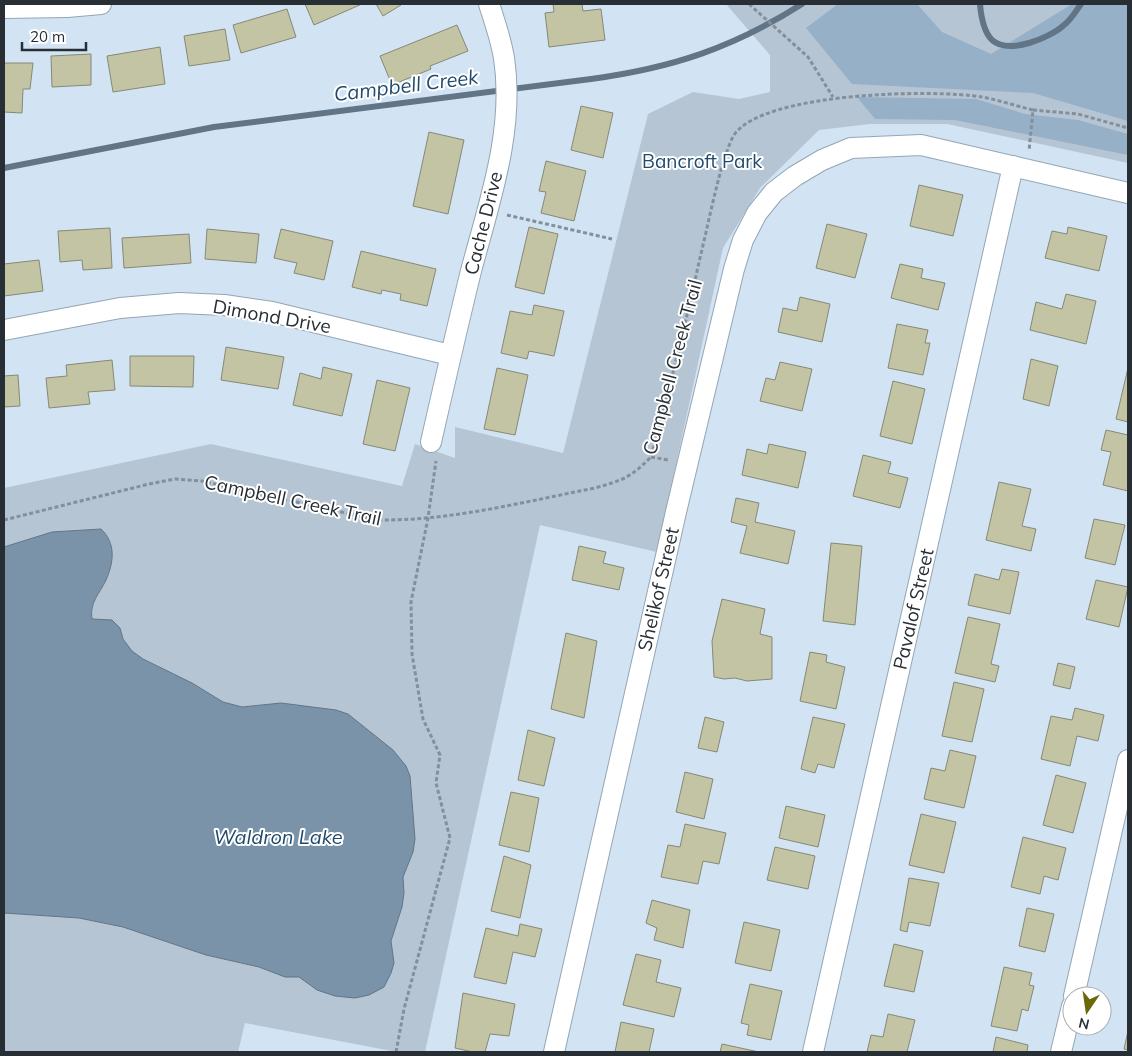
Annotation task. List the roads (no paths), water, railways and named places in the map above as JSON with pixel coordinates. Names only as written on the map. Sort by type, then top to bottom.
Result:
[{"type":"street","points":[[4,8],[67,7],[101,4]]},
{"type":"street","name":"Cache Drive","points":[[431,442],[450,355],[498,168],[504,135],[507,85],[504,58],[497,27],[488,4]]},
{"type":"street","name":"Shelikof Street","points":[[554,1052],[676,512],[734,269],[743,240],[757,213],[774,192],[795,176],[822,160],[851,148],[921,145],[1020,168]]},
{"type":"street","points":[[1020,168],[1128,193]]},
{"type":"street","name":"Pavalof Street","points":[[812,1052],[1020,168]]},
{"type":"street","name":"Dimond Drive","points":[[4,330],[120,308],[180,303],[224,305],[272,312],[450,355]]},
{"type":"street","points":[[1076,986],[1128,760]]},
{"type":"street","points":[[1061,1052],[1065,1036]]},
{"type":"water","name":"Waldron Lake","points":[[101,529],[109,540],[112,560],[106,580],[92,608],[92,619],[112,620],[120,628],[123,639],[132,651],[143,659],[192,683],[223,702],[242,707],[281,703],[336,710],[348,714],[393,750],[406,766],[410,776],[415,839],[413,852],[403,877],[404,893],[402,907],[391,941],[394,963],[384,987],[369,995],[355,998],[335,996],[317,990],[299,977],[285,977],[259,967],[206,955],[123,927],[79,918],[4,913],[4,547],[52,532]]},
{"type":"waterway","name":"Campbell Creek","points":[[4,168],[214,127],[591,79],[648,69],[701,54],[726,44],[751,33],[802,4]]},
{"type":"waterway","name":"Campbell Creek","points":[[980,4],[986,32],[992,40],[1008,46],[1029,43],[1058,30],[1067,23],[1081,4]]},
{"type":"park label","name":"Bancroft Park","points":[[702,161]]}]
